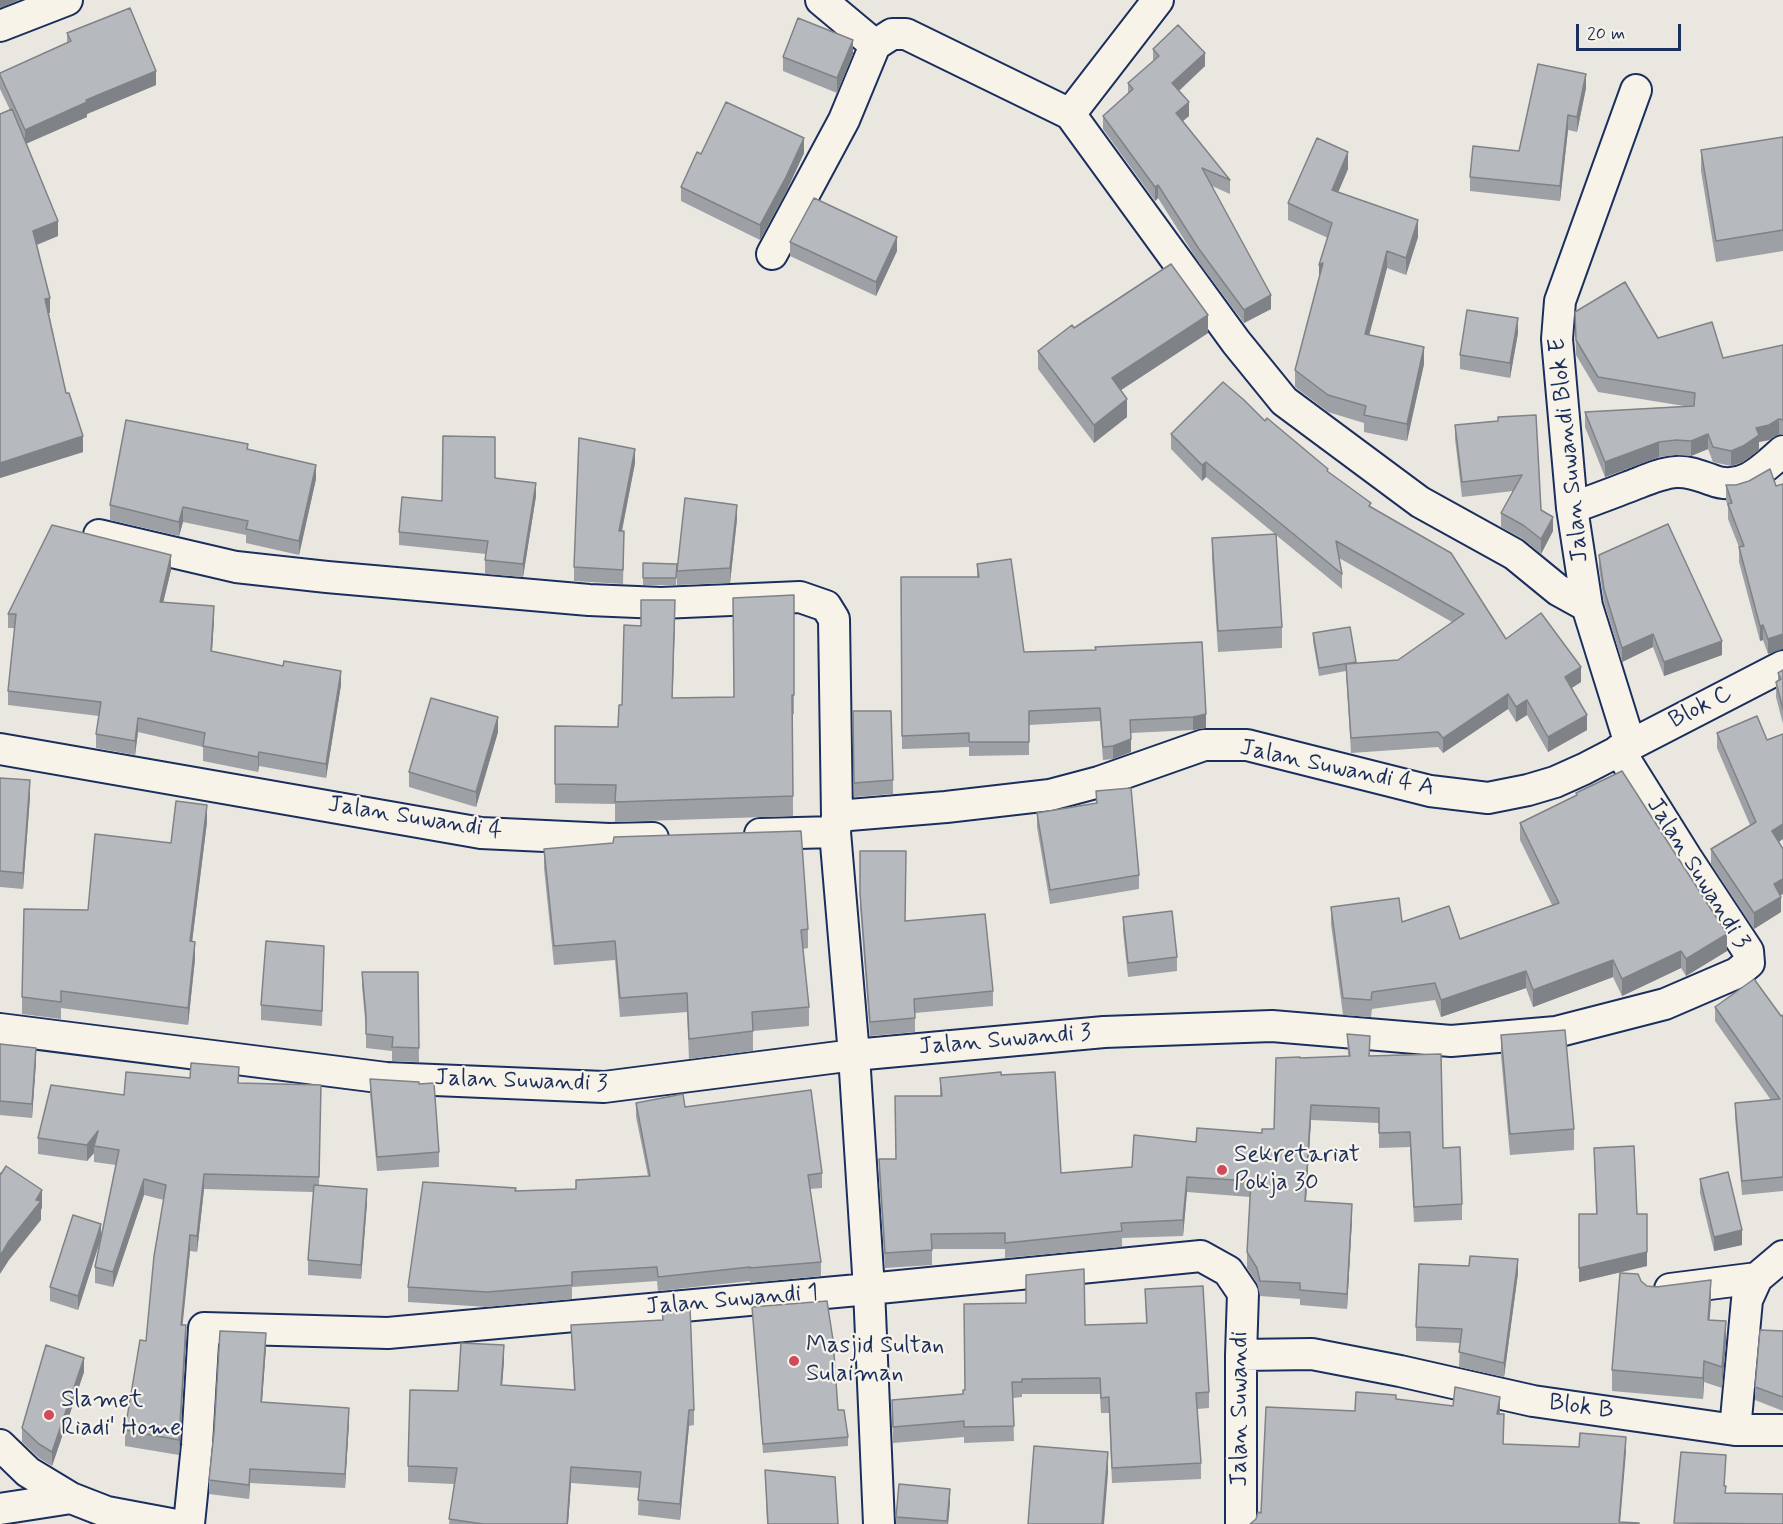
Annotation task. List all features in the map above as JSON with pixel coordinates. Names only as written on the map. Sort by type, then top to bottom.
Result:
[{"type":"street","points":[[0,26],[67,0]]},
{"type":"street","points":[[821,0],[875,45]]},
{"type":"street","points":[[1070,114],[1158,0]]},
{"type":"street","points":[[772,254],[844,120],[875,45],[892,34],[906,34],[1070,114],[1236,342],[1284,401],[1419,502],[1514,554],[1558,590],[1587,606]]},
{"type":"street","name":"Jalan Suwandi Blok E","points":[[1625,747],[1587,606],[1572,508],[1557,339],[1560,301],[1636,90]]},
{"type":"street","points":[[1572,508],[1657,476],[1678,471],[1695,473],[1714,482],[1726,484],[1742,482],[1761,471],[1783,451]]},
{"type":"street","points":[[99,535],[236,567],[327,577],[589,600],[661,603],[800,597],[826,606],[834,619],[836,824],[869,1289],[879,1524]]},
{"type":"street","name":"Blok C","points":[[1625,747],[1783,666]]},
{"type":"street","name":"Jalan Suwandi 4 A","points":[[836,824],[946,807],[1050,795],[1099,782],[1204,746],[1246,745],[1430,791],[1488,798],[1555,782],[1625,747]]},
{"type":"street","name":"Jalan Suwandi 3","points":[[0,1029],[386,1078],[604,1087],[854,1055],[1104,1032],[1272,1026],[1451,1041],[1556,1032],[1665,1004],[1737,973],[1749,963],[1748,951],[1686,857],[1625,747]]},
{"type":"street","name":"Jalan Suwandi 4","points":[[0,749],[481,833],[609,839],[680,837]]},
{"type":"street","points":[[728,835],[836,824]]},
{"type":"street","name":"Jalan Suwandi 1","points":[[189,1524],[197,1445],[204,1328],[388,1333],[1201,1256],[1228,1271],[1243,1293]]},
{"type":"street","points":[[1735,1430],[1747,1300],[1756,1278],[1783,1256]]},
{"type":"street","points":[[1654,1291],[1756,1278]]},
{"type":"street","name":"Jalan Suwandi","points":[[1241,1524],[1243,1293]]},
{"type":"street","name":"Blok B","points":[[1241,1355],[1311,1354],[1400,1371],[1533,1401],[1735,1430],[1783,1430]]},
{"type":"street","points":[[0,1445],[28,1472],[72,1498],[107,1512],[171,1524]]},
{"type":"street","points":[[0,1509],[72,1498]]},
{"type":"building","points":[[130,8],[156,71],[86,100],[87,102],[25,130],[0,73],[71,41],[67,33]]},
{"type":"building","points":[[798,18],[853,40],[837,78],[783,57]]},
{"type":"building","points":[[1178,25],[1205,53],[1172,83],[1189,102],[1176,113],[1230,180],[1202,168],[1271,295],[1244,310],[1199,249],[1158,185],[1155,187],[1103,116],[1133,89],[1128,83],[1159,56],[1153,49]]},
{"type":"building","points":[[1538,64],[1586,74],[1577,117],[1568,115],[1560,186],[1470,177],[1473,146],[1519,151]]},
{"type":"building","points":[[726,102],[804,138],[760,225],[681,187],[697,152],[701,154]]},
{"type":"building","points":[[12,109],[58,221],[33,231],[50,298],[45,299],[66,393],[69,393],[83,436],[0,463],[0,114]]},
{"type":"building","points":[[1783,137],[1783,230],[1716,241],[1701,150]]},
{"type":"building","points":[[1317,138],[1348,152],[1332,190],[1418,220],[1406,258],[1387,251],[1365,334],[1424,347],[1407,424],[1364,415],[1366,406],[1328,395],[1295,370],[1323,263],[1319,265],[1332,223],[1288,203]]},
{"type":"building","points":[[814,198],[897,237],[876,282],[790,242]]},
{"type":"building","points":[[1171,264],[1208,315],[1112,378],[1127,399],[1094,425],[1038,351],[1072,325],[1074,328]]},
{"type":"building","points":[[1625,282],[1658,338],[1712,322],[1723,358],[1783,345],[1783,420],[1779,419],[1769,425],[1756,428],[1759,435],[1731,451],[1713,447],[1708,434],[1691,441],[1659,442],[1605,462],[1585,412],[1694,406],[1695,393],[1598,377],[1576,340],[1575,312]]},
{"type":"building","points":[[1467,310],[1518,318],[1510,363],[1460,355]]},
{"type":"building","points":[[1223,382],[1265,421],[1267,418],[1328,469],[1327,471],[1371,503],[1369,506],[1451,553],[1506,639],[1541,613],[1581,667],[1565,677],[1587,715],[1548,737],[1527,700],[1516,707],[1508,694],[1443,738],[1438,732],[1351,738],[1346,664],[1398,660],[1464,614],[1336,541],[1342,574],[1206,462],[1202,465],[1171,434]]},
{"type":"building","points":[[1536,415],[1541,510],[1553,517],[1541,539],[1523,525],[1501,513],[1522,475],[1462,482],[1455,425],[1498,421],[1498,417]]},
{"type":"building","points":[[126,420],[248,444],[247,449],[316,465],[299,541],[246,529],[248,521],[183,507],[179,522],[110,505]]},
{"type":"building","points":[[443,436],[495,437],[495,478],[536,483],[523,564],[485,560],[488,541],[399,532],[402,497],[442,501]]},
{"type":"building","points":[[579,438],[635,449],[619,531],[624,531],[623,570],[574,567]]},
{"type":"building","points":[[1770,469],[1776,486],[1783,484],[1783,634],[1768,639],[1763,625],[1760,626],[1739,547],[1744,546],[1728,504],[1732,503],[1726,485],[1749,481]]},
{"type":"building","points":[[685,498],[737,505],[730,568],[677,571]]},
{"type":"building","points":[[1668,524],[1722,641],[1664,662],[1653,634],[1622,648],[1604,589],[1599,555]]},
{"type":"building","points":[[52,525],[171,555],[160,602],[214,606],[211,651],[283,666],[284,661],[341,671],[326,764],[259,752],[258,757],[203,746],[205,733],[138,718],[135,741],[96,734],[101,702],[8,691],[16,614],[8,614]]},
{"type":"building","points":[[1276,534],[1282,627],[1218,631],[1212,538]]},
{"type":"building","points":[[1011,559],[1024,652],[1096,650],[1095,647],[1202,642],[1206,714],[1193,717],[1130,720],[1131,739],[1103,747],[1100,708],[1029,711],[1029,742],[969,742],[969,733],[902,736],[901,577],[979,577],[977,564]]},
{"type":"building","points":[[643,563],[677,564],[676,578],[643,578]]},
{"type":"building","points":[[794,595],[793,796],[615,802],[616,785],[555,784],[555,726],[618,727],[619,705],[622,705],[624,625],[641,626],[641,600],[675,600],[672,698],[734,697],[733,598]]},
{"type":"building","points":[[1350,627],[1356,662],[1319,668],[1313,633]]},
{"type":"building","points":[[1783,670],[1783,709],[1776,682],[1781,679],[1778,673]]},
{"type":"building","points":[[431,698],[498,717],[476,792],[409,772]]},
{"type":"building","points":[[853,711],[891,711],[893,780],[854,783]]},
{"type":"building","points":[[1757,716],[1767,740],[1783,734],[1783,824],[1772,831],[1783,849],[1783,879],[1774,884],[1781,897],[1754,913],[1711,849],[1756,822],[1717,733]]},
{"type":"building","points":[[1622,771],[1727,934],[1686,959],[1681,951],[1622,979],[1613,960],[1533,990],[1526,971],[1441,1000],[1435,983],[1372,992],[1371,1000],[1343,998],[1331,907],[1399,898],[1402,922],[1449,906],[1460,939],[1559,903],[1520,823]]},
{"type":"building","points":[[0,778],[30,780],[23,873],[0,871]]},
{"type":"building","points":[[1131,788],[1139,875],[1050,890],[1037,813],[1097,803],[1096,791]]},
{"type":"building","points":[[176,801],[207,805],[190,941],[195,942],[188,1008],[61,991],[61,1002],[22,997],[24,909],[88,910],[95,834],[171,843]]},
{"type":"building","points":[[801,831],[808,929],[801,930],[809,1007],[752,1012],[753,1031],[689,1039],[687,993],[620,998],[615,941],[554,946],[544,849],[613,843],[614,837]]},
{"type":"building","points":[[860,851],[906,851],[905,921],[985,914],[993,991],[914,999],[915,1018],[870,1022],[860,893]]},
{"type":"building","points":[[1172,911],[1177,957],[1128,963],[1123,917]]},
{"type":"building","points":[[266,941],[324,946],[322,1011],[261,1005]]},
{"type":"building","points":[[362,972],[418,972],[419,1048],[392,1047],[393,1037],[366,1034]]},
{"type":"building","points":[[1754,979],[1781,1016],[1783,1015],[1783,1177],[1742,1181],[1735,1103],[1780,1099],[1715,1007]]},
{"type":"building","points":[[1565,1030],[1574,1129],[1510,1134],[1501,1035]]},
{"type":"building","points":[[1347,1034],[1370,1036],[1369,1056],[1441,1054],[1443,1148],[1460,1147],[1462,1204],[1414,1207],[1410,1132],[1379,1133],[1379,1108],[1311,1105],[1305,1201],[1352,1204],[1347,1294],[1300,1290],[1300,1283],[1260,1281],[1257,1268],[1247,1252],[1251,1181],[1187,1177],[1183,1220],[1121,1223],[1122,1231],[1005,1243],[1005,1233],[931,1234],[932,1250],[885,1253],[879,1159],[896,1159],[895,1096],[942,1096],[940,1078],[1001,1072],[1001,1075],[1055,1072],[1061,1173],[1132,1167],[1134,1135],[1196,1142],[1197,1128],[1262,1133],[1262,1129],[1274,1129],[1276,1058],[1350,1056]]},
{"type":"building","points":[[0,1044],[36,1048],[32,1104],[0,1101]]},
{"type":"building","points":[[191,1063],[239,1067],[238,1083],[321,1085],[319,1177],[204,1174],[197,1236],[190,1235],[181,1325],[186,1325],[179,1440],[125,1430],[140,1340],[146,1341],[154,1256],[166,1185],[144,1179],[113,1272],[95,1267],[119,1150],[94,1146],[98,1131],[87,1145],[38,1138],[51,1085],[124,1095],[126,1072],[190,1078]]},
{"type":"building","points":[[370,1079],[419,1082],[419,1084],[434,1083],[439,1152],[377,1157]]},
{"type":"building","points":[[811,1090],[822,1173],[808,1175],[821,1262],[658,1277],[657,1267],[572,1272],[572,1285],[487,1292],[408,1287],[423,1182],[516,1188],[515,1191],[576,1189],[576,1180],[650,1176],[636,1103],[683,1094],[685,1107]]},
{"type":"building","points":[[1634,1146],[1637,1214],[1647,1214],[1647,1252],[1579,1268],[1579,1214],[1597,1214],[1594,1148]]},
{"type":"building","points":[[6,1166],[42,1190],[36,1200],[41,1201],[0,1256],[0,1173]]},
{"type":"building","points":[[1728,1172],[1742,1230],[1714,1237],[1700,1179]]},
{"type":"building","points":[[314,1185],[367,1189],[361,1265],[308,1260]]},
{"type":"building","points":[[73,1215],[101,1224],[78,1296],[50,1287]]},
{"type":"building","points":[[1470,1256],[1518,1259],[1504,1363],[1459,1352],[1462,1329],[1416,1327],[1419,1264],[1469,1266]]},
{"type":"building","points":[[1084,1269],[1085,1325],[1147,1323],[1145,1289],[1203,1286],[1209,1392],[1196,1393],[1201,1463],[1112,1468],[1109,1397],[1101,1398],[1100,1378],[1022,1379],[1022,1382],[1012,1382],[1014,1426],[964,1427],[964,1421],[893,1427],[892,1400],[963,1394],[965,1390],[964,1304],[1026,1303],[1026,1275]]},
{"type":"building","points":[[1620,1273],[1638,1274],[1647,1286],[1656,1287],[1711,1280],[1708,1320],[1726,1321],[1722,1367],[1704,1361],[1703,1378],[1612,1370]]},
{"type":"building","name":"Masjid Sultan Sulaiman","points":[[827,1301],[833,1340],[838,1410],[844,1410],[848,1437],[763,1444],[752,1307]]},
{"type":"building","points":[[690,1307],[694,1410],[689,1410],[680,1504],[638,1500],[641,1472],[571,1467],[567,1524],[483,1524],[449,1519],[457,1468],[408,1466],[410,1390],[458,1391],[461,1343],[504,1345],[501,1385],[575,1390],[571,1325],[663,1320],[662,1309]]},
{"type":"building","points":[[1760,1330],[1783,1331],[1783,1397],[1755,1387]]},
{"type":"building","points":[[220,1331],[266,1333],[261,1402],[349,1408],[345,1474],[250,1469],[249,1485],[209,1480]]},
{"type":"building","name":"Slamet Riadi' Home","points":[[46,1345],[84,1358],[52,1452],[39,1444],[22,1428]]},
{"type":"building","points":[[1455,1387],[1500,1397],[1497,1414],[1504,1414],[1503,1444],[1579,1447],[1580,1433],[1626,1437],[1619,1522],[1639,1524],[1250,1524],[1256,1519],[1258,1512],[1261,1513],[1266,1407],[1355,1411],[1356,1392],[1396,1395],[1396,1399],[1453,1406]]},
{"type":"building","points":[[1034,1446],[1108,1452],[1102,1524],[1028,1524]]},
{"type":"building","points":[[1681,1452],[1726,1455],[1725,1493],[1783,1494],[1783,1524],[1674,1523]]},
{"type":"building","points":[[765,1470],[835,1477],[838,1524],[768,1524]]},
{"type":"building","points":[[899,1484],[950,1489],[947,1521],[896,1517]]},
{"type":"place","name":"Sekretariat Pokja 30","points":[[1222,1170]]},
{"type":"place","name":"Masjid Sultan Sulaiman","points":[[794,1361]]},
{"type":"place","name":"Slamet Riadi' Home","points":[[49,1415]]}]
